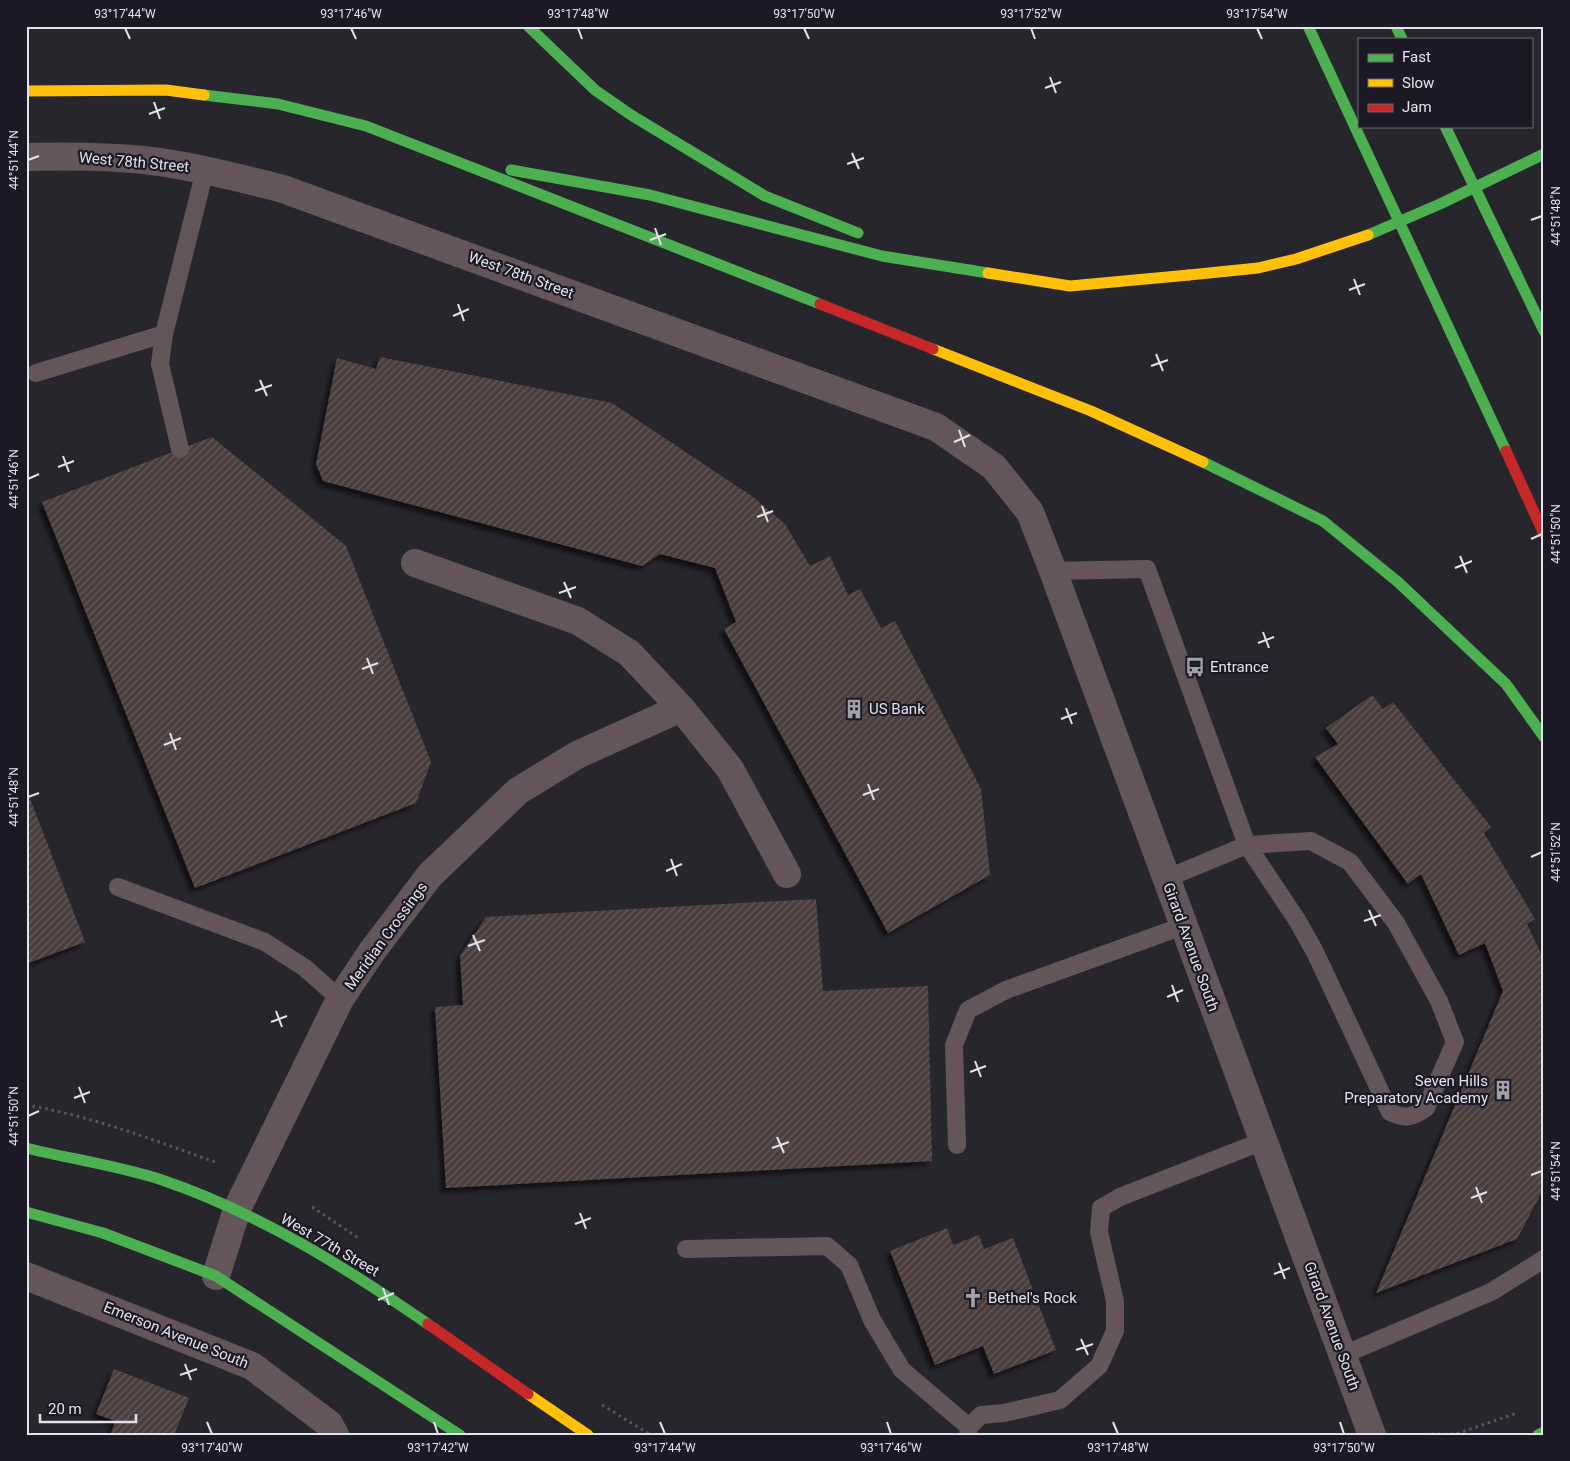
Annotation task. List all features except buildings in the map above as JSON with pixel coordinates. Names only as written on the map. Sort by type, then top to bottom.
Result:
[{"type":"main road","points":[[528,26],[595,90],[710,164],[765,196],[833,225],[870,237]]},
{"type":"main road","points":[[1308,26],[1544,534]]},
{"type":"main road","points":[[1396,26],[1402,38]]},
{"type":"main road","points":[[26,91],[166,90],[278,104],[366,126],[1091,411],[1234,476],[1323,521],[1398,582],[1506,684],[1544,737]]},
{"type":"main road","points":[[1446,128],[1544,331]]},
{"type":"main road","points":[[448,158],[650,195],[882,256],[1070,286],[1257,268],[1357,240],[1436,208],[1544,154]]},
{"type":"main road","points":[[917,249],[973,262],[1037,268]]},
{"type":"main road","points":[[1084,273],[1168,277]]},
{"type":"main road","name":"West 77th Street","points":[[26,1148],[161,1180],[237,1209],[354,1273],[588,1435]]},
{"type":"main road","points":[[26,1212],[102,1233],[216,1276],[460,1435]]},
{"type":"main road","points":[[1538,1435],[1544,1432]]},
{"type":"street","name":"West 78th Street","points":[[26,158],[88,156],[151,161],[205,170],[283,189],[936,427],[994,466]]},
{"type":"street","name":"Girard Avenue South","points":[[994,466],[1030,512],[1372,1435]]},
{"type":"street","points":[[415,563],[578,621],[630,653],[681,708],[730,769],[787,874]]},
{"type":"street","name":"Meridian Crossings","points":[[216,1276],[237,1209],[340,999],[372,950],[430,875],[518,791],[577,755],[681,708]]},
{"type":"street","name":"Emerson Avenue South","points":[[26,1276],[40,1279],[252,1366],[329,1424],[335,1435]]},
{"type":"lane","points":[[180,449],[160,364],[164,334],[205,170]]},
{"type":"lane","points":[[36,373],[164,334]]},
{"type":"lane","points":[[1053,571],[1146,569],[1247,845],[1297,920],[1315,952],[1390,1112],[1403,1118],[1416,1115],[1426,1108],[1455,1042],[1439,1001],[1396,923],[1350,862],[1311,841],[1247,845],[1165,879]]},
{"type":"lane","points":[[118,887],[265,942],[305,968],[340,999]]},
{"type":"lane","points":[[957,1145],[954,1045],[968,1010],[1006,990],[1183,926]]},
{"type":"lane","points":[[686,1249],[827,1246],[849,1265],[872,1320],[902,1370],[968,1431],[981,1415],[1004,1413],[1060,1400],[1099,1366],[1115,1331],[1115,1301],[1099,1232],[1101,1208],[1120,1197],[1263,1141]]},
{"type":"lane","points":[[1343,1355],[1491,1292],[1544,1259]]},
{"type":"path","points":[[26,1105],[65,1112],[215,1162]]},
{"type":"path","points":[[1431,1434],[1456,1434],[1526,1409]]},
{"type":"traffic: fast","points":[[528,26],[595,90],[631,115],[765,196],[858,233]]},
{"type":"traffic: fast","points":[[1308,26],[1506,451]]},
{"type":"traffic: fast","points":[[1396,26],[1402,38]]},
{"type":"traffic: fast","points":[[204,95],[278,104],[366,126],[820,304]]},
{"type":"traffic: fast","points":[[1446,128],[1544,331]]},
{"type":"traffic: fast","points":[[1368,235],[1440,204],[1544,154]]},
{"type":"traffic: fast","points":[[511,170],[650,195],[882,256],[988,273]]},
{"type":"traffic: fast","points":[[1203,462],[1323,521],[1398,582],[1506,684],[1544,737]]},
{"type":"traffic: fast","points":[[26,1148],[146,1175],[198,1193],[233,1208],[333,1262],[428,1324]]},
{"type":"traffic: fast","points":[[26,1212],[103,1233],[216,1276],[460,1435]]},
{"type":"traffic: fast","points":[[1538,1435],[1544,1432]]},
{"type":"traffic: slow","points":[[26,91],[166,90],[204,95]]},
{"type":"traffic: slow","points":[[1189,275],[1258,268],[1296,259],[1368,235]]},
{"type":"traffic: slow","points":[[988,273],[1070,286],[1189,275]]},
{"type":"traffic: slow","points":[[933,349],[1091,411],[1203,462]]},
{"type":"traffic: slow","points":[[528,1394],[588,1435]]},
{"type":"traffic: jam","points":[[820,304],[933,349]]},
{"type":"traffic: jam","points":[[1506,451],[1544,534]]},
{"type":"traffic: jam","points":[[428,1324],[528,1394]]},
{"type":"place","name":"Entrance","points":[[1195,667]]},
{"type":"place","name":"US Bank","points":[[854,709]]},
{"type":"place","name":"Seven Hills Preparatory Academy","points":[[1503,1090]]},
{"type":"place","name":"Bethel's Rock","points":[[973,1298]]}]
